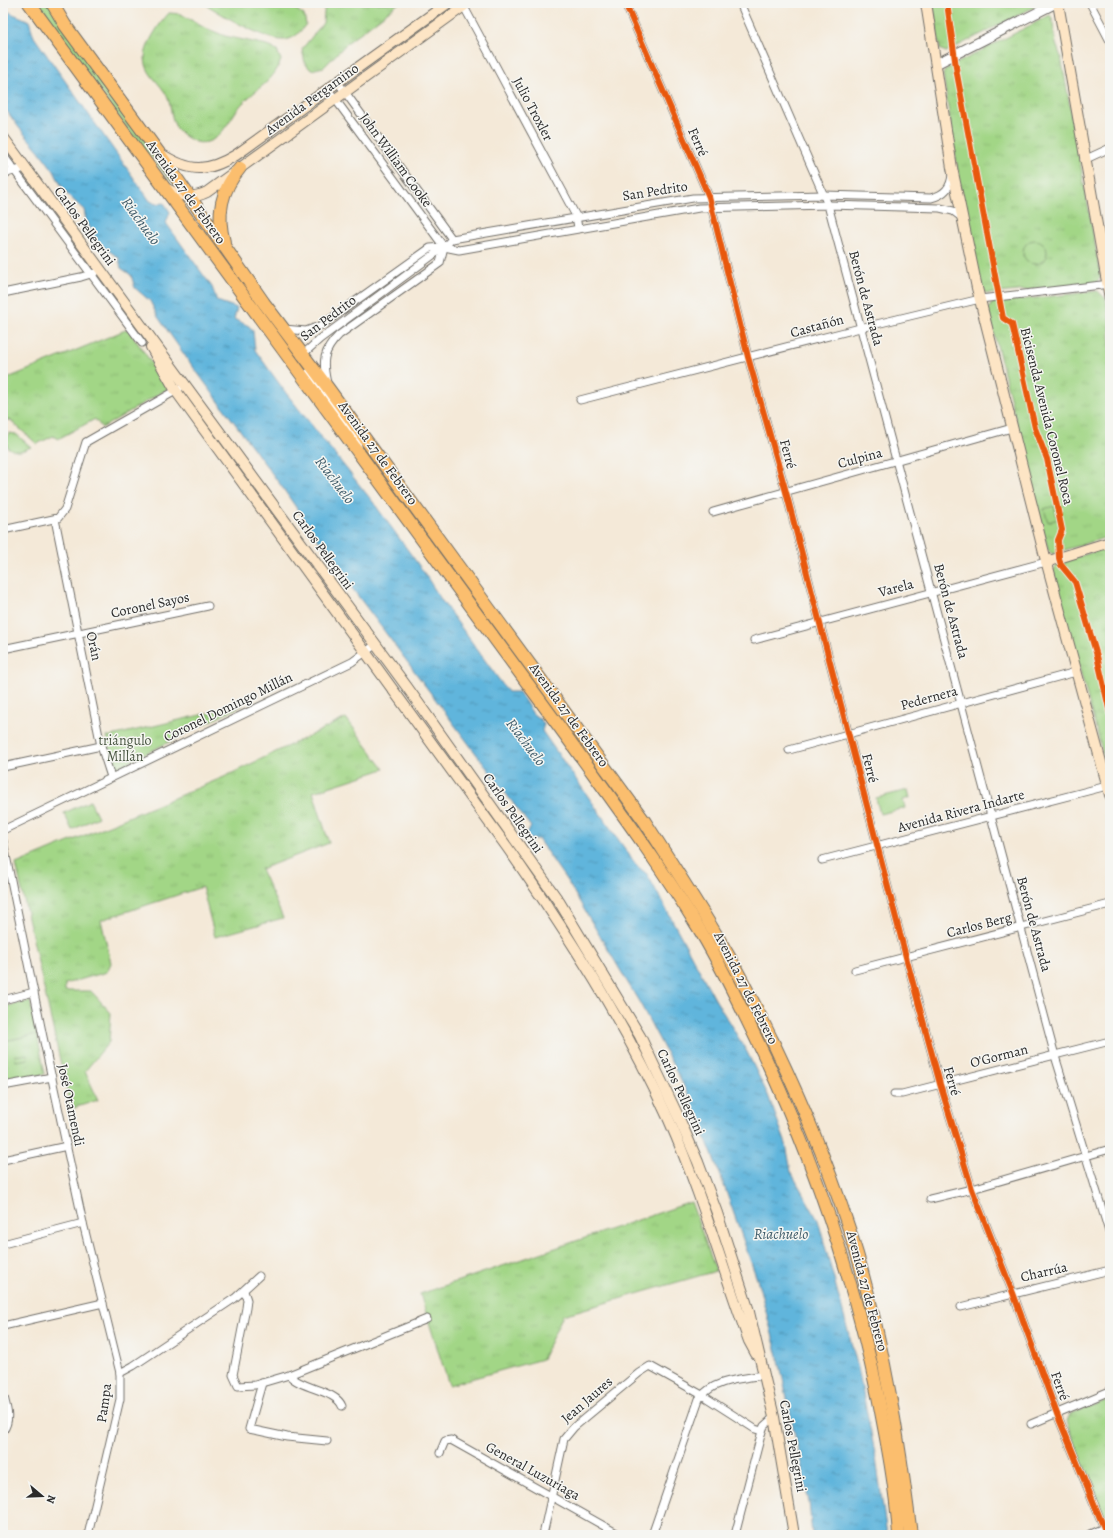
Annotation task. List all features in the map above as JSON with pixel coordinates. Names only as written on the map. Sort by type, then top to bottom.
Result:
[{"type":"main road","name":"Avenida 27 de Febrero","points":[[29,3],[548,710],[547,721],[562,741],[569,740],[649,852],[696,925],[727,980],[726,990],[734,1004],[739,1003],[795,1120],[840,1247],[866,1340],[890,1454],[899,1535]]},
{"type":"main road","name":"Avenida 27 de Febrero","points":[[52,3],[65,25],[159,153],[227,252],[328,388],[644,822],[691,891],[728,955],[751,997],[807,1117],[857,1255],[877,1332],[902,1463],[911,1535]]},
{"type":"main road","name":"Avenida Pergamino","points":[[159,153],[175,163],[192,168],[201,169],[221,164],[236,155],[327,88],[448,3]]},
{"type":"main road","points":[[926,3],[961,218],[1046,562],[1109,791]]},
{"type":"main road","points":[[1057,3],[1084,160],[1109,284],[1110,299]]},
{"type":"main road","name":"Avenida Pergamino","points":[[190,197],[207,192],[336,100],[465,4]]},
{"type":"main road","name":"Carlos Pellegrini","points":[[3,137],[95,272],[144,332],[180,388],[365,652],[508,847],[552,911],[630,1042],[668,1119],[708,1216],[749,1341],[760,1363]]},
{"type":"main road","points":[[227,252],[220,227],[221,202],[232,178],[240,168]]},
{"type":"main road","points":[[165,188],[183,197],[190,197]]},
{"type":"main road","name":"Carlos Pellegrini","points":[[180,388],[375,645],[573,922],[640,1036],[678,1116],[717,1213],[748,1308],[774,1417],[794,1535]]},
{"type":"main road","points":[[1046,562],[1110,542]]},
{"type":"main road","points":[[569,740],[579,732]]},
{"type":"main road","points":[[739,1003],[751,997]]},
{"type":"main road","points":[[795,1120],[807,1117]]},
{"type":"street","name":"Ferré","points":[[624,3],[709,197],[712,207],[748,357],[786,492],[906,957],[940,1084],[972,1189],[1013,1293],[1057,1414],[1107,1530]]},
{"type":"street","name":"Berón de Astrada","points":[[740,3],[828,205],[992,815],[1055,1056],[1110,1235]]},
{"type":"street","points":[[936,64],[1057,3]]},
{"type":"street","points":[[1090,3],[1110,41]]},
{"type":"street","name":"Julio Troxler","points":[[465,4],[576,216],[578,228]]},
{"type":"street","name":"John William Cooke","points":[[337,81],[452,238]]},
{"type":"street","name":"John William Cooke","points":[[327,88],[444,247]]},
{"type":"street","points":[[1084,160],[1110,148]]},
{"type":"street","name":"Carlos Pellegrini","points":[[3,155],[95,272],[142,343]]},
{"type":"street","points":[[3,174],[15,172],[25,168]]},
{"type":"street","name":"San Pedrito","points":[[359,452],[356,438],[300,361],[302,354],[444,247],[452,238],[576,216],[693,198],[824,195],[931,198],[939,196],[945,192],[950,185],[952,168]]},
{"type":"street","name":"San Pedrito","points":[[283,328],[306,331],[322,325],[430,248],[444,247],[459,250],[578,228],[712,207],[828,205],[940,208],[953,211],[961,218]]},
{"type":"street","name":"San Pedrito","points":[[328,388],[324,357],[332,341],[440,263],[444,247]]},
{"type":"street","points":[[3,293],[95,272]]},
{"type":"street","name":"Castañón","points":[[580,400],[860,328],[980,299],[1109,284]]},
{"type":"street","points":[[3,530],[55,519],[61,516],[65,509],[86,442],[180,388]]},
{"type":"street","name":"Culpina","points":[[713,512],[896,462],[1012,428]]},
{"type":"street","name":"Orán","points":[[55,519],[77,633],[102,746],[111,777]]},
{"type":"street","name":"Varela","points":[[754,640],[1046,562]]},
{"type":"street","name":"Coronel Sayos","points":[[3,649],[208,606]]},
{"type":"street","name":"Coronel Domingo Millán","points":[[3,830],[352,662],[375,645]]},
{"type":"street","name":"Pedernera","points":[[789,750],[1076,672]]},
{"type":"street","points":[[3,767],[102,746]]},
{"type":"street","name":"Avenida Rivera Indarte","points":[[822,860],[878,847],[992,815],[1109,791]]},
{"type":"street","name":"José Otamendi","points":[[3,841],[5,861],[83,1224],[120,1373]]},
{"type":"street","name":"Carlos Berg","points":[[855,970],[1110,904]]},
{"type":"street","points":[[3,1000],[34,992]]},
{"type":"street","name":"O'Gorman","points":[[894,1094],[902,1094],[1110,1042]]},
{"type":"street","points":[[3,1086],[52,1077]]},
{"type":"street","points":[[3,1160],[67,1146]]},
{"type":"street","points":[[930,1199],[972,1189],[1110,1149]]},
{"type":"street","points":[[3,1244],[83,1224]]},
{"type":"street","name":"Charrúa","points":[[961,1307],[1110,1270]]},
{"type":"street","name":"Pampa","points":[[88,1535],[120,1399],[120,1373],[133,1366],[244,1291],[259,1276]]},
{"type":"street","points":[[244,1291],[247,1300],[234,1375],[238,1386],[249,1386],[289,1375],[427,1319]]},
{"type":"street","points":[[3,1326],[103,1303]]},
{"type":"street","name":"Jean Jaures","points":[[544,1535],[562,1447],[568,1433],[639,1373],[650,1366],[702,1395]]},
{"type":"street","points":[[289,1375],[296,1382],[338,1399],[342,1406]]},
{"type":"street","points":[[652,1535],[696,1407],[702,1395],[717,1384],[764,1375]]},
{"type":"street","points":[[262,1383],[249,1428],[287,1437],[326,1442]]},
{"type":"street","points":[[1031,1424],[1110,1392]]},
{"type":"street","points":[[3,1393],[8,1417],[7,1423],[3,1430]]},
{"type":"street","points":[[702,1395],[755,1429],[762,1431]]},
{"type":"street","points":[[735,1535],[762,1431],[764,1426],[774,1417]]},
{"type":"street","name":"General Luzuriaga","points":[[440,1453],[445,1441],[451,1440],[620,1535]]},
{"type":"street","points":[[1090,1535],[1107,1530]]},
{"type":"green space","points":[[36,3],[49,3],[181,190],[169,180],[150,155],[139,145]]},
{"type":"green space","points":[[204,3],[287,3],[304,15],[306,24],[294,37],[284,40],[276,39],[243,26]]},
{"type":"green space","points":[[325,3],[399,3],[347,43],[324,67],[311,70],[305,63],[302,49],[323,23]]},
{"type":"green space","points":[[933,3],[1042,3],[946,52],[940,49]]},
{"type":"green space","points":[[169,13],[181,14],[203,27],[225,36],[267,45],[277,51],[281,60],[274,74],[241,105],[218,136],[213,140],[204,143],[194,141],[182,134],[177,129],[172,117],[168,97],[147,68],[145,58],[147,46],[157,28]]},
{"type":"green space","points":[[1050,15],[1052,18],[1056,44],[1061,57],[1101,277],[1096,283],[988,294],[983,292],[955,184],[958,172],[943,74],[946,69]]},
{"type":"green space","points":[[1035,240],[1043,244],[1047,252],[1043,260],[1035,264],[1027,260],[1023,252],[1027,244]]},
{"type":"green space","points":[[1098,291],[1106,299],[1110,325],[1110,536],[1052,554],[1048,550],[988,309],[992,303]]},
{"type":"green space","points":[[128,329],[169,388],[102,428],[95,419],[58,439],[53,436],[37,444],[10,420],[3,420],[3,406],[6,405],[3,380]]},
{"type":"green space","points":[[9,433],[16,434],[31,447],[19,451],[7,447],[6,439]]},
{"type":"green space","points":[[1054,506],[1058,519],[1048,522],[1044,509]]},
{"type":"green space","points":[[1110,547],[1110,780],[1053,571],[1057,563]]},
{"type":"green space","name":"triángulo Millán","points":[[243,705],[115,769],[107,737]]},
{"type":"green space","points":[[346,718],[384,769],[313,792],[329,843],[261,869],[283,918],[215,937],[202,887],[101,920],[111,963],[107,972],[65,984],[65,991],[91,991],[111,1013],[109,1042],[85,1071],[98,1100],[71,1109],[16,864],[224,777]]},
{"type":"green space","points":[[908,790],[910,798],[903,800],[905,808],[880,814],[876,798]]},
{"type":"green space","points":[[90,801],[98,817],[72,830],[64,813]]},
{"type":"green space","points":[[30,1001],[37,1034],[4,1041],[3,1007]]},
{"type":"green space","points":[[3,1034],[5,1041],[37,1034],[45,1074],[3,1082]]},
{"type":"green space","points":[[27,1054],[28,1059],[16,1061],[15,1056]]},
{"type":"green space","points":[[691,1202],[716,1271],[563,1315],[542,1359],[449,1385],[420,1294]]},
{"type":"green space","points":[[1110,1399],[1109,1522],[1102,1519],[1067,1421],[1070,1414]]},
{"type":"water","name":"Riachuelo","points":[[3,7],[29,21],[34,37],[150,201],[156,204],[164,203],[170,212],[166,223],[212,287],[217,301],[237,308],[234,319],[249,326],[253,331],[255,350],[286,393],[373,502],[508,692],[519,692],[533,714],[544,724],[542,731],[637,866],[647,874],[715,999],[747,1052],[768,1095],[786,1144],[791,1172],[818,1220],[858,1368],[876,1458],[887,1535],[812,1535],[809,1502],[779,1360],[758,1282],[720,1174],[688,1094],[641,1005],[569,884],[538,839],[525,839],[524,835],[531,827],[343,576],[282,487],[188,360],[158,317],[150,301],[135,288],[131,275],[121,268],[119,258],[98,243],[86,220],[84,210],[68,195],[54,171],[3,106]]},
{"type":"cycle path","points":[[625,3],[709,197],[748,357],[786,492],[906,957],[940,1084],[972,1189],[1013,1293],[1057,1414],[1107,1535]]},
{"type":"cycle path","name":"Bicisenda Avenida Coronel Roca","points":[[947,3],[957,74],[1003,318],[1012,324],[1035,428],[1047,459],[1062,530],[1058,540],[1059,558],[1061,565],[1075,582],[1097,656],[1110,713]]}]
